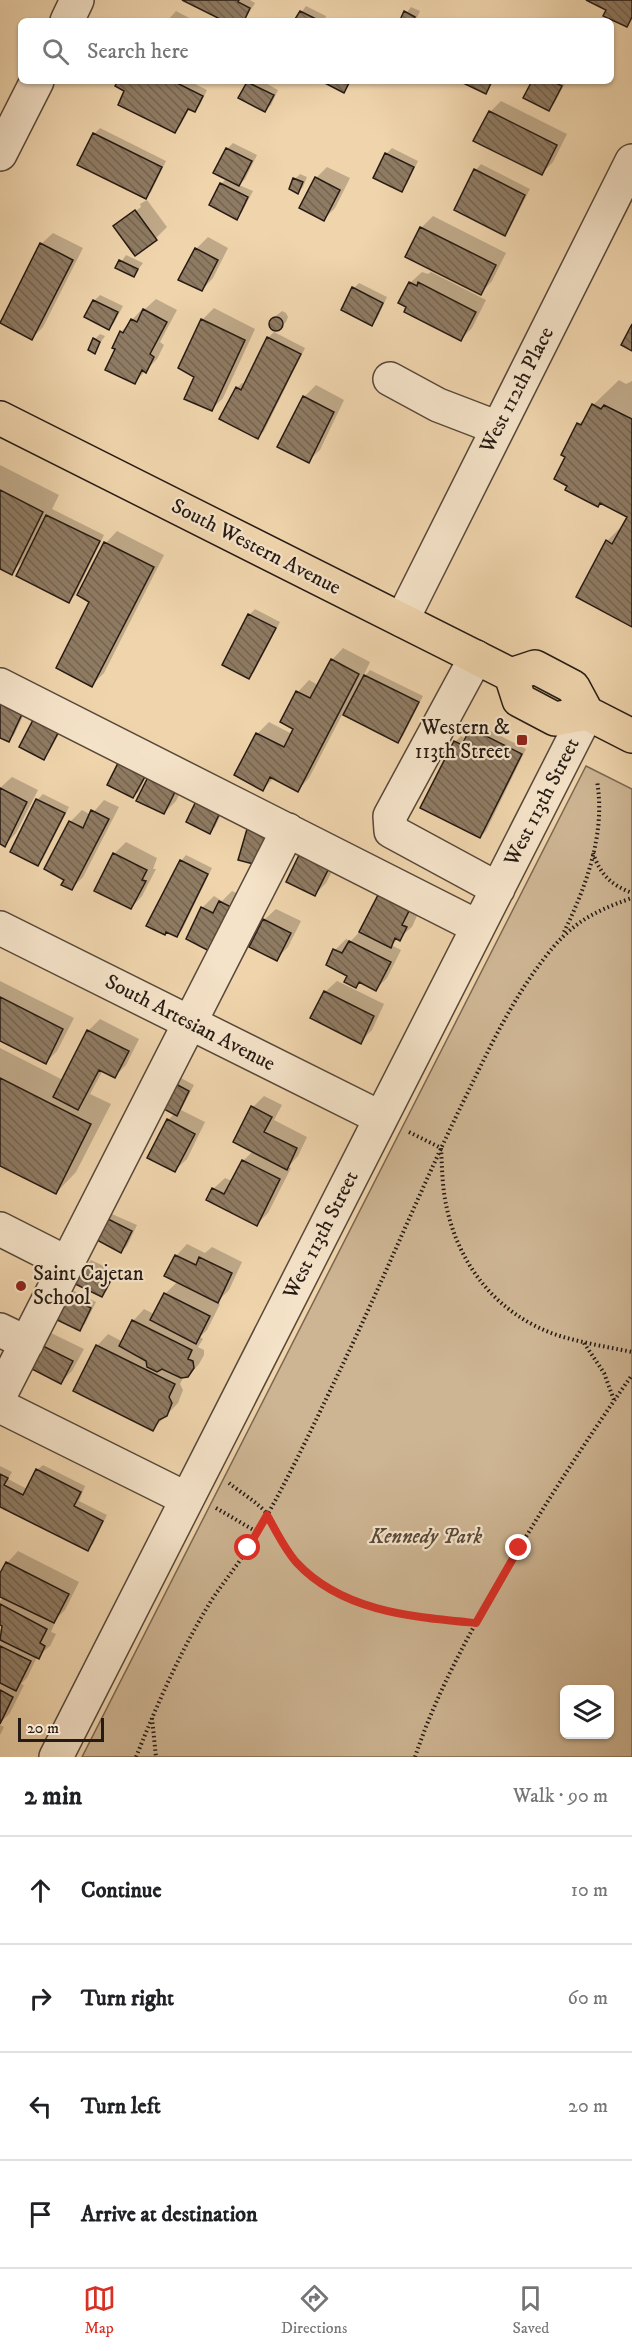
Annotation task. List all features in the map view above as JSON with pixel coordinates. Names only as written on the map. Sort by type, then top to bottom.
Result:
[{"type":"main road","name":"South Western Avenue","points":[[0,418],[511,675],[519,700],[555,719],[587,713]]},
{"type":"main road","points":[[587,713],[632,736]]},
{"type":"street","points":[[69,18],[78,0]]},
{"type":"street","points":[[0,154],[35,84]]},
{"type":"street","name":"West 112th Place","points":[[402,620],[632,161]]},
{"type":"street","points":[[390,380],[438,405],[498,428]]},
{"type":"street","points":[[476,657],[390,816],[391,831],[498,889]]},
{"type":"street","points":[[0,685],[478,927]]},
{"type":"street","name":"West 113th Street","points":[[56,1757],[201,1503],[394,1125],[478,927],[587,713]]},
{"type":"street","points":[[0,1395],[11,1335],[58,1258],[190,1023],[288,830]]},
{"type":"street","name":"South Artesian Avenue","points":[[0,928],[394,1125]]},
{"type":"street","points":[[0,1229],[58,1258]]},
{"type":"street","points":[[0,1406],[201,1503]]},
{"type":"path","points":[[562,936],[588,877],[599,816],[597,781]]},
{"type":"path","points":[[593,852],[598,868],[610,882],[632,893]]},
{"type":"path","points":[[136,1757],[177,1662],[208,1605],[267,1515],[341,1367],[441,1148],[492,1044],[526,984],[562,936],[583,918],[632,898]]},
{"type":"path","points":[[394,1125],[441,1148]]},
{"type":"path","points":[[441,1148],[444,1196],[458,1246],[476,1276],[500,1304],[520,1318],[558,1335],[632,1352]]},
{"type":"path","points":[[584,1342],[604,1373],[614,1400]]},
{"type":"path","points":[[415,1757],[438,1697],[476,1623],[557,1487],[632,1376]]},
{"type":"path","points":[[220,1478],[267,1515],[280,1539],[297,1562],[331,1588],[357,1602],[407,1616],[476,1623]]},
{"type":"path","points":[[201,1503],[257,1532]]},
{"type":"path","points":[[152,1717],[156,1757]]},
{"type":"green space","name":"Kennedy Park","points":[[586,766],[632,789],[632,1757],[82,1757]]},
{"type":"building","points":[[182,0],[239,0],[238,2],[250,8],[245,18],[218,18]]},
{"type":"building","points":[[586,0],[632,0],[632,17],[627,27],[614,21],[614,18],[603,16],[606,10]]},
{"type":"building","points":[[300,11],[314,18],[296,18]]},
{"type":"building","points":[[404,11],[415,17],[415,18],[401,18]]},
{"type":"building","points":[[116,84],[179,84],[203,96],[195,112],[188,109],[175,133],[118,105],[124,91],[115,86]]},
{"type":"building","points":[[246,84],[251,84],[274,95],[265,112],[238,98]]},
{"type":"building","points":[[327,84],[348,84],[344,93]]},
{"type":"building","points":[[465,84],[491,84],[486,94]]},
{"type":"building","points":[[530,84],[562,86],[549,111],[523,98]]},
{"type":"building","points":[[489,111],[557,145],[542,175],[473,141]]},
{"type":"building","points":[[93,133],[162,167],[146,199],[77,165]]},
{"type":"building","points":[[226,148],[252,161],[239,186],[213,173]]},
{"type":"building","points":[[385,153],[414,167],[402,192],[373,178]]},
{"type":"building","points":[[474,169],[525,195],[505,236],[454,210]]},
{"type":"building","points":[[315,177],[340,190],[324,221],[299,208]]},
{"type":"building","points":[[293,178],[303,182],[298,194],[289,189]]},
{"type":"building","points":[[220,183],[248,197],[237,220],[209,205]]},
{"type":"building","points":[[135,210],[157,240],[135,256],[113,226]]},
{"type":"building","points":[[420,227],[496,265],[481,295],[405,257]]},
{"type":"building","points":[[40,243],[73,260],[32,340],[0,323]]},
{"type":"building","points":[[195,248],[218,260],[202,291],[178,280]]},
{"type":"building","points":[[119,260],[138,269],[134,277],[115,268]]},
{"type":"building","points":[[409,282],[417,286],[418,282],[476,312],[461,341],[404,312],[406,307],[398,303]]},
{"type":"building","points":[[352,287],[383,303],[372,326],[341,310]]},
{"type":"building","points":[[93,300],[118,312],[109,330],[84,317]]},
{"type":"building","points":[[143,309],[167,322],[150,354],[154,357],[146,373],[142,370],[135,384],[105,370],[120,331],[123,333],[131,319],[137,322]]},
{"type":"building","points":[[273,317],[279,317],[283,324],[279,331],[273,331],[269,327],[269,321]]},
{"type":"building","points":[[201,319],[245,340],[212,411],[184,399],[194,377],[178,368]]},
{"type":"building","points":[[632,324],[632,351],[621,345]]},
{"type":"building","points":[[267,337],[301,354],[258,439],[219,419],[236,387],[241,390]]},
{"type":"building","points":[[93,338],[100,342],[95,354],[88,350]]},
{"type":"building","points":[[303,396],[334,412],[309,463],[277,447]]},
{"type":"building","points":[[592,404],[601,409],[604,405],[632,419],[632,627],[576,597],[606,540],[612,544],[627,517],[600,503],[598,507],[565,490],[567,486],[554,479],[565,457],[561,455],[577,423],[581,425]]},
{"type":"building","points":[[0,490],[43,512],[12,575],[0,569]]},
{"type":"building","points":[[46,515],[100,541],[69,603],[16,576]]},
{"type":"building","points":[[104,542],[154,567],[92,687],[56,668],[89,602],[77,595]]},
{"type":"building","points":[[248,614],[276,628],[249,679],[222,665]]},
{"type":"building","points":[[331,659],[359,674],[298,792],[270,777],[263,791],[234,775],[256,733],[284,747],[293,729],[280,722],[296,691],[310,698]]},
{"type":"building","points":[[364,675],[419,702],[398,743],[343,715]]},
{"type":"building","points":[[0,703],[22,714],[9,742],[0,738]]},
{"type":"building","points":[[33,720],[58,733],[44,760],[19,747]]},
{"type":"building","points":[[470,728],[522,754],[480,838],[420,808],[454,741],[462,745]]},
{"type":"building","points":[[120,759],[147,773],[133,798],[107,785]]},
{"type":"building","points":[[150,773],[177,788],[164,814],[136,801]]},
{"type":"building","points":[[0,788],[27,802],[5,847],[0,844]]},
{"type":"building","points":[[199,795],[223,806],[210,834],[186,822]]},
{"type":"building","points":[[36,799],[65,813],[38,866],[10,852]]},
{"type":"building","points":[[91,810],[109,819],[72,890],[61,885],[64,880],[44,869],[69,821],[83,828]]},
{"type":"building","points":[[247,829],[266,835],[257,865],[238,860]]},
{"type":"building","points":[[113,853],[147,870],[142,880],[146,881],[131,909],[94,891]]},
{"type":"building","points":[[300,853],[329,868],[315,896],[286,882]]},
{"type":"building","points":[[180,860],[208,874],[177,937],[166,932],[165,935],[146,926]]},
{"type":"building","points":[[378,895],[409,911],[402,925],[407,927],[400,941],[395,938],[391,948],[359,932]]},
{"type":"building","points":[[219,901],[235,909],[213,953],[186,939],[201,907],[213,913]]},
{"type":"building","points":[[263,919],[291,933],[277,961],[249,947]]},
{"type":"building","points":[[349,941],[391,962],[376,991],[359,982],[356,988],[344,982],[347,976],[326,965],[333,949],[342,953]]},
{"type":"building","points":[[324,991],[374,1016],[361,1044],[310,1018]]},
{"type":"building","points":[[0,997],[63,1029],[46,1064],[0,1041]]},
{"type":"building","points":[[87,1030],[129,1051],[115,1078],[99,1070],[78,1110],[53,1097]]},
{"type":"building","points":[[0,1078],[91,1124],[56,1194],[0,1166]]},
{"type":"building","points":[[174,1083],[189,1091],[177,1116],[162,1108]]},
{"type":"building","points":[[251,1106],[272,1117],[264,1132],[297,1148],[287,1170],[233,1142]]},
{"type":"building","points":[[167,1119],[195,1134],[175,1172],[147,1158]]},
{"type":"building","points":[[242,1160],[280,1179],[257,1226],[206,1200],[212,1188],[224,1194]]},
{"type":"building","points":[[106,1218],[132,1231],[121,1253],[95,1239]]},
{"type":"building","points":[[175,1255],[196,1265],[199,1257],[232,1273],[218,1303],[164,1276]]},
{"type":"building","points":[[84,1265],[112,1278],[102,1297],[75,1284]]},
{"type":"building","points":[[164,1293],[210,1316],[196,1344],[150,1320]]},
{"type":"building","points":[[65,1295],[91,1308],[80,1331],[53,1318]]},
{"type":"building","points":[[132,1320],[192,1350],[188,1359],[193,1361],[194,1368],[188,1377],[181,1378],[162,1369],[157,1372],[147,1367],[146,1361],[119,1346]]},
{"type":"building","points":[[39,1344],[73,1361],[61,1384],[28,1367]]},
{"type":"building","points":[[96,1345],[175,1384],[169,1397],[172,1403],[167,1416],[159,1420],[153,1431],[73,1391]]},
{"type":"building","points":[[36,1469],[81,1492],[74,1506],[103,1521],[88,1551],[0,1507],[0,1474],[8,1478],[4,1485],[23,1495]]},
{"type":"building","points":[[6,1562],[69,1594],[54,1623],[0,1597],[0,1573]]},
{"type":"building","points":[[0,1604],[47,1629],[40,1643],[45,1646],[39,1659],[0,1640],[2,1626],[0,1625]]},
{"type":"building","points":[[0,1646],[31,1661],[16,1691],[0,1683]]},
{"type":"building","points":[[0,1690],[13,1697],[0,1724]]},
{"type":"place","name":"Western & 113th Street","points":[[522,740]]},
{"type":"place","name":"Saint Cajetan School","points":[[21,1286]]},
{"type":"route","points":[[248,1548],[267,1515],[280,1539],[297,1562],[310,1574],[357,1602],[407,1616],[476,1623],[519,1548]]}]
